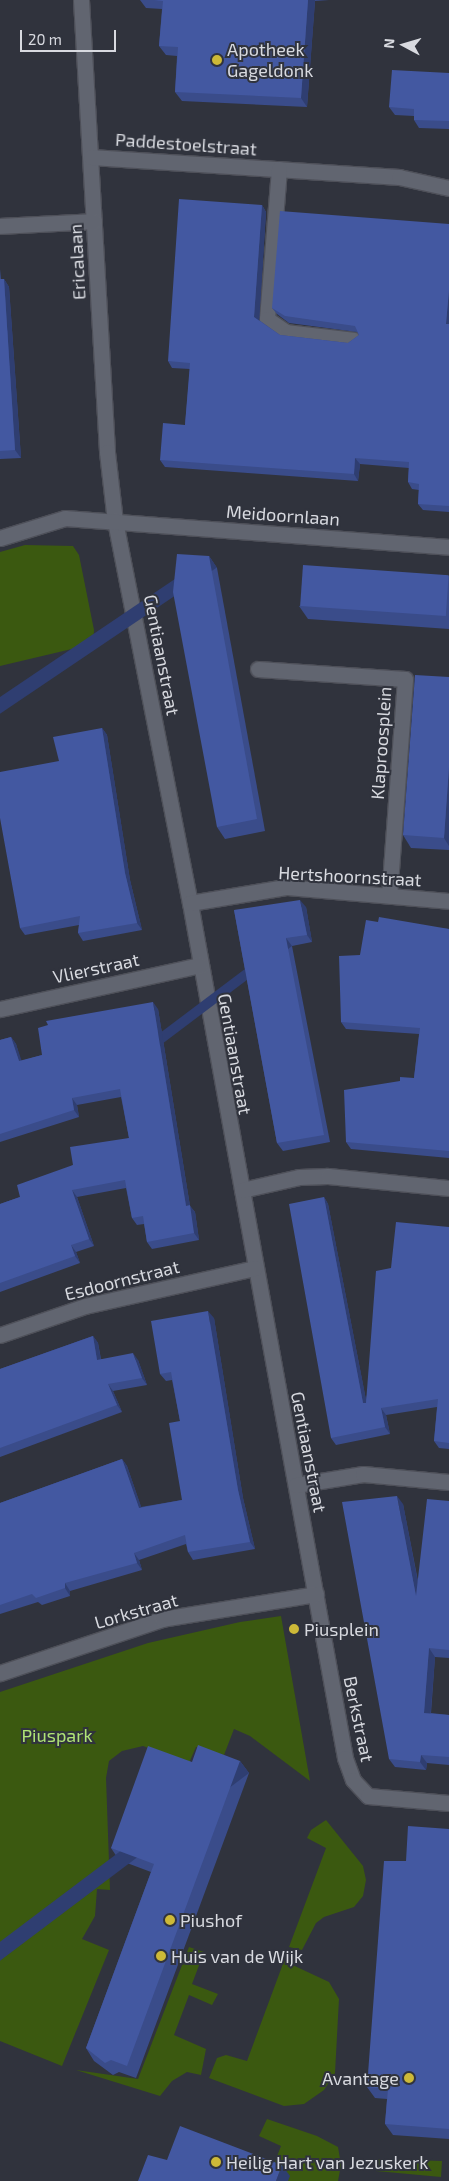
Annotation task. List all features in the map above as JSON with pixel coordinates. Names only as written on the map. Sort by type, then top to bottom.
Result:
[{"type":"street","name":"Ericalaan","points":[[81,0],[107,452],[115,521]]},
{"type":"street","name":"Paddestoelstraat","points":[[91,157],[399,177],[449,188]]},
{"type":"street","name":"Paddestoelstraat","points":[[279,169],[267,319],[286,332],[354,340]]},
{"type":"street","points":[[0,226],[94,221]]},
{"type":"street","name":"Meidoornlaan","points":[[0,538],[65,518],[449,547]]},
{"type":"street","name":"Gentiaanstraat","points":[[115,521],[190,903],[255,1268],[316,1594]]},
{"type":"street","name":"Klaproosplein","points":[[258,669],[405,679],[389,895]]},
{"type":"street","name":"Hertshoornstraat","points":[[190,903],[286,887],[449,901]]},
{"type":"street","name":"Vlierstraat","points":[[0,1009],[200,965]]},
{"type":"street","points":[[242,1190],[308,1176],[449,1188]]},
{"type":"street","name":"Esdoornstraat","points":[[0,1335],[85,1306],[255,1268]]},
{"type":"street","points":[[296,1485],[363,1474],[449,1482]]},
{"type":"street","name":"Lorkstraat","points":[[0,1673],[162,1619],[316,1594]]},
{"type":"street","name":"Berkstraat","points":[[316,1594],[345,1758],[354,1780],[368,1796],[449,1803]]},
{"type":"green space","points":[[25,545],[73,546],[79,555],[94,630],[93,644],[0,666],[0,552]]},
{"type":"green space","name":"Piuspark","points":[[281,1616],[310,1781],[250,1736],[234,1729],[224,1755],[196,1747],[189,1763],[143,1746],[122,1751],[109,1761],[106,1778],[110,1890],[97,1889],[95,1916],[82,1939],[109,1950],[62,2066],[0,2041],[0,1692],[148,1643],[240,1622]]},
{"type":"green space","points":[[326,1820],[363,1866],[366,1880],[363,1896],[354,1907],[324,1917],[316,1923],[302,1950],[289,1947],[326,1848],[307,1838],[311,1830]]},
{"type":"green space","points":[[189,1947],[204,1952],[192,1984],[218,1994],[212,2005],[189,1995],[174,2035],[206,2049],[201,2075],[187,2072],[172,2081],[160,2096],[76,2070],[138,2079]]},
{"type":"green space","points":[[284,1961],[329,1982],[339,1999],[335,2073],[324,2090],[304,2104],[284,2106],[209,2078],[217,2058],[226,2055],[247,2061]]},
{"type":"green space","points":[[267,2119],[317,2136],[338,2147],[341,2165],[338,2181],[288,2181],[272,2169],[281,2146],[259,2136]]},
{"type":"green space","points":[[376,2159],[442,2161],[441,2177],[376,2171]]},
{"type":"building","points":[[154,0],[308,0],[301,98],[175,92],[178,47],[159,46],[163,1]]},
{"type":"building","points":[[392,70],[449,73],[449,121],[414,120],[414,109],[389,107]]},
{"type":"building","points":[[179,199],[262,205],[254,317],[280,335],[348,343],[359,335],[355,326],[285,316],[272,308],[280,211],[449,224],[449,290],[446,324],[449,324],[449,506],[418,504],[419,484],[408,482],[409,462],[355,458],[354,474],[160,460],[163,423],[185,425],[190,363],[168,361]]},
{"type":"building","points":[[0,279],[4,279],[15,450],[0,451]]},
{"type":"building","points":[[177,554],[209,556],[257,819],[217,827],[173,592]]},
{"type":"building","points":[[303,565],[449,575],[446,616],[300,606]]},
{"type":"building","points":[[415,675],[449,677],[449,767],[444,838],[403,835]]},
{"type":"building","points":[[102,728],[125,873],[137,923],[78,933],[80,916],[20,928],[0,818],[0,772],[59,761],[53,737]]},
{"type":"building","points":[[300,900],[307,935],[286,938],[324,1135],[277,1143],[234,910]]},
{"type":"building","points":[[379,917],[449,929],[449,1151],[346,1142],[344,1090],[400,1081],[400,1077],[414,1078],[420,1028],[341,1022],[339,956],[360,955],[366,920],[378,922]]},
{"type":"building","points":[[153,1002],[186,1206],[190,1205],[194,1233],[147,1242],[143,1216],[132,1218],[125,1180],[72,1190],[89,1239],[71,1245],[75,1256],[0,1283],[0,1204],[20,1197],[17,1185],[73,1165],[70,1147],[129,1138],[120,1089],[72,1098],[74,1110],[0,1134],[0,1040],[11,1037],[19,1061],[42,1055],[38,1028],[48,1025],[46,1021]]},
{"type":"building","points":[[324,1197],[363,1403],[366,1403],[376,1271],[391,1268],[396,1222],[449,1227],[449,1443],[434,1441],[438,1399],[381,1408],[385,1427],[331,1438],[289,1204]]},
{"type":"building","points":[[208,1311],[238,1490],[250,1542],[188,1552],[185,1535],[134,1553],[137,1563],[65,1583],[65,1588],[36,1598],[32,1594],[0,1605],[0,1503],[122,1459],[139,1508],[182,1500],[169,1423],[180,1421],[171,1372],[160,1374],[151,1321]]},
{"type":"building","points":[[93,1336],[97,1360],[133,1353],[142,1378],[108,1384],[117,1405],[0,1448],[0,1369]]},
{"type":"building","points":[[397,1496],[416,1596],[427,1499],[449,1501],[449,1650],[429,1648],[424,1713],[449,1715],[449,1757],[421,1755],[420,1762],[389,1759],[342,1502]]},
{"type":"building","name":"Piushof","points":[[198,1745],[240,1761],[127,2066],[111,2060],[105,2063],[86,2048],[154,1864],[111,1848],[148,1746],[192,1762]]},
{"type":"building","points":[[408,1826],[449,1829],[449,2129],[385,2124],[388,2089],[367,2087],[384,1861],[406,1861]]},
{"type":"building","name":"Heilig Hart van Jezuskerk","points":[[180,2126],[282,2165],[276,2181],[138,2181],[148,2155],[167,2160]]},
{"type":"place","name":"Apotheek Gageldonk","points":[[217,60]]},
{"type":"place","name":"Piusplein","points":[[294,1629]]},
{"type":"place","name":"Piushof","points":[[170,1920]]},
{"type":"place","name":"Huis van de Wijk","points":[[161,1956]]},
{"type":"place","name":"Avantage","points":[[409,2078]]},
{"type":"place","name":"Heilig Hart van Jezuskerk","points":[[216,2162]]}]
